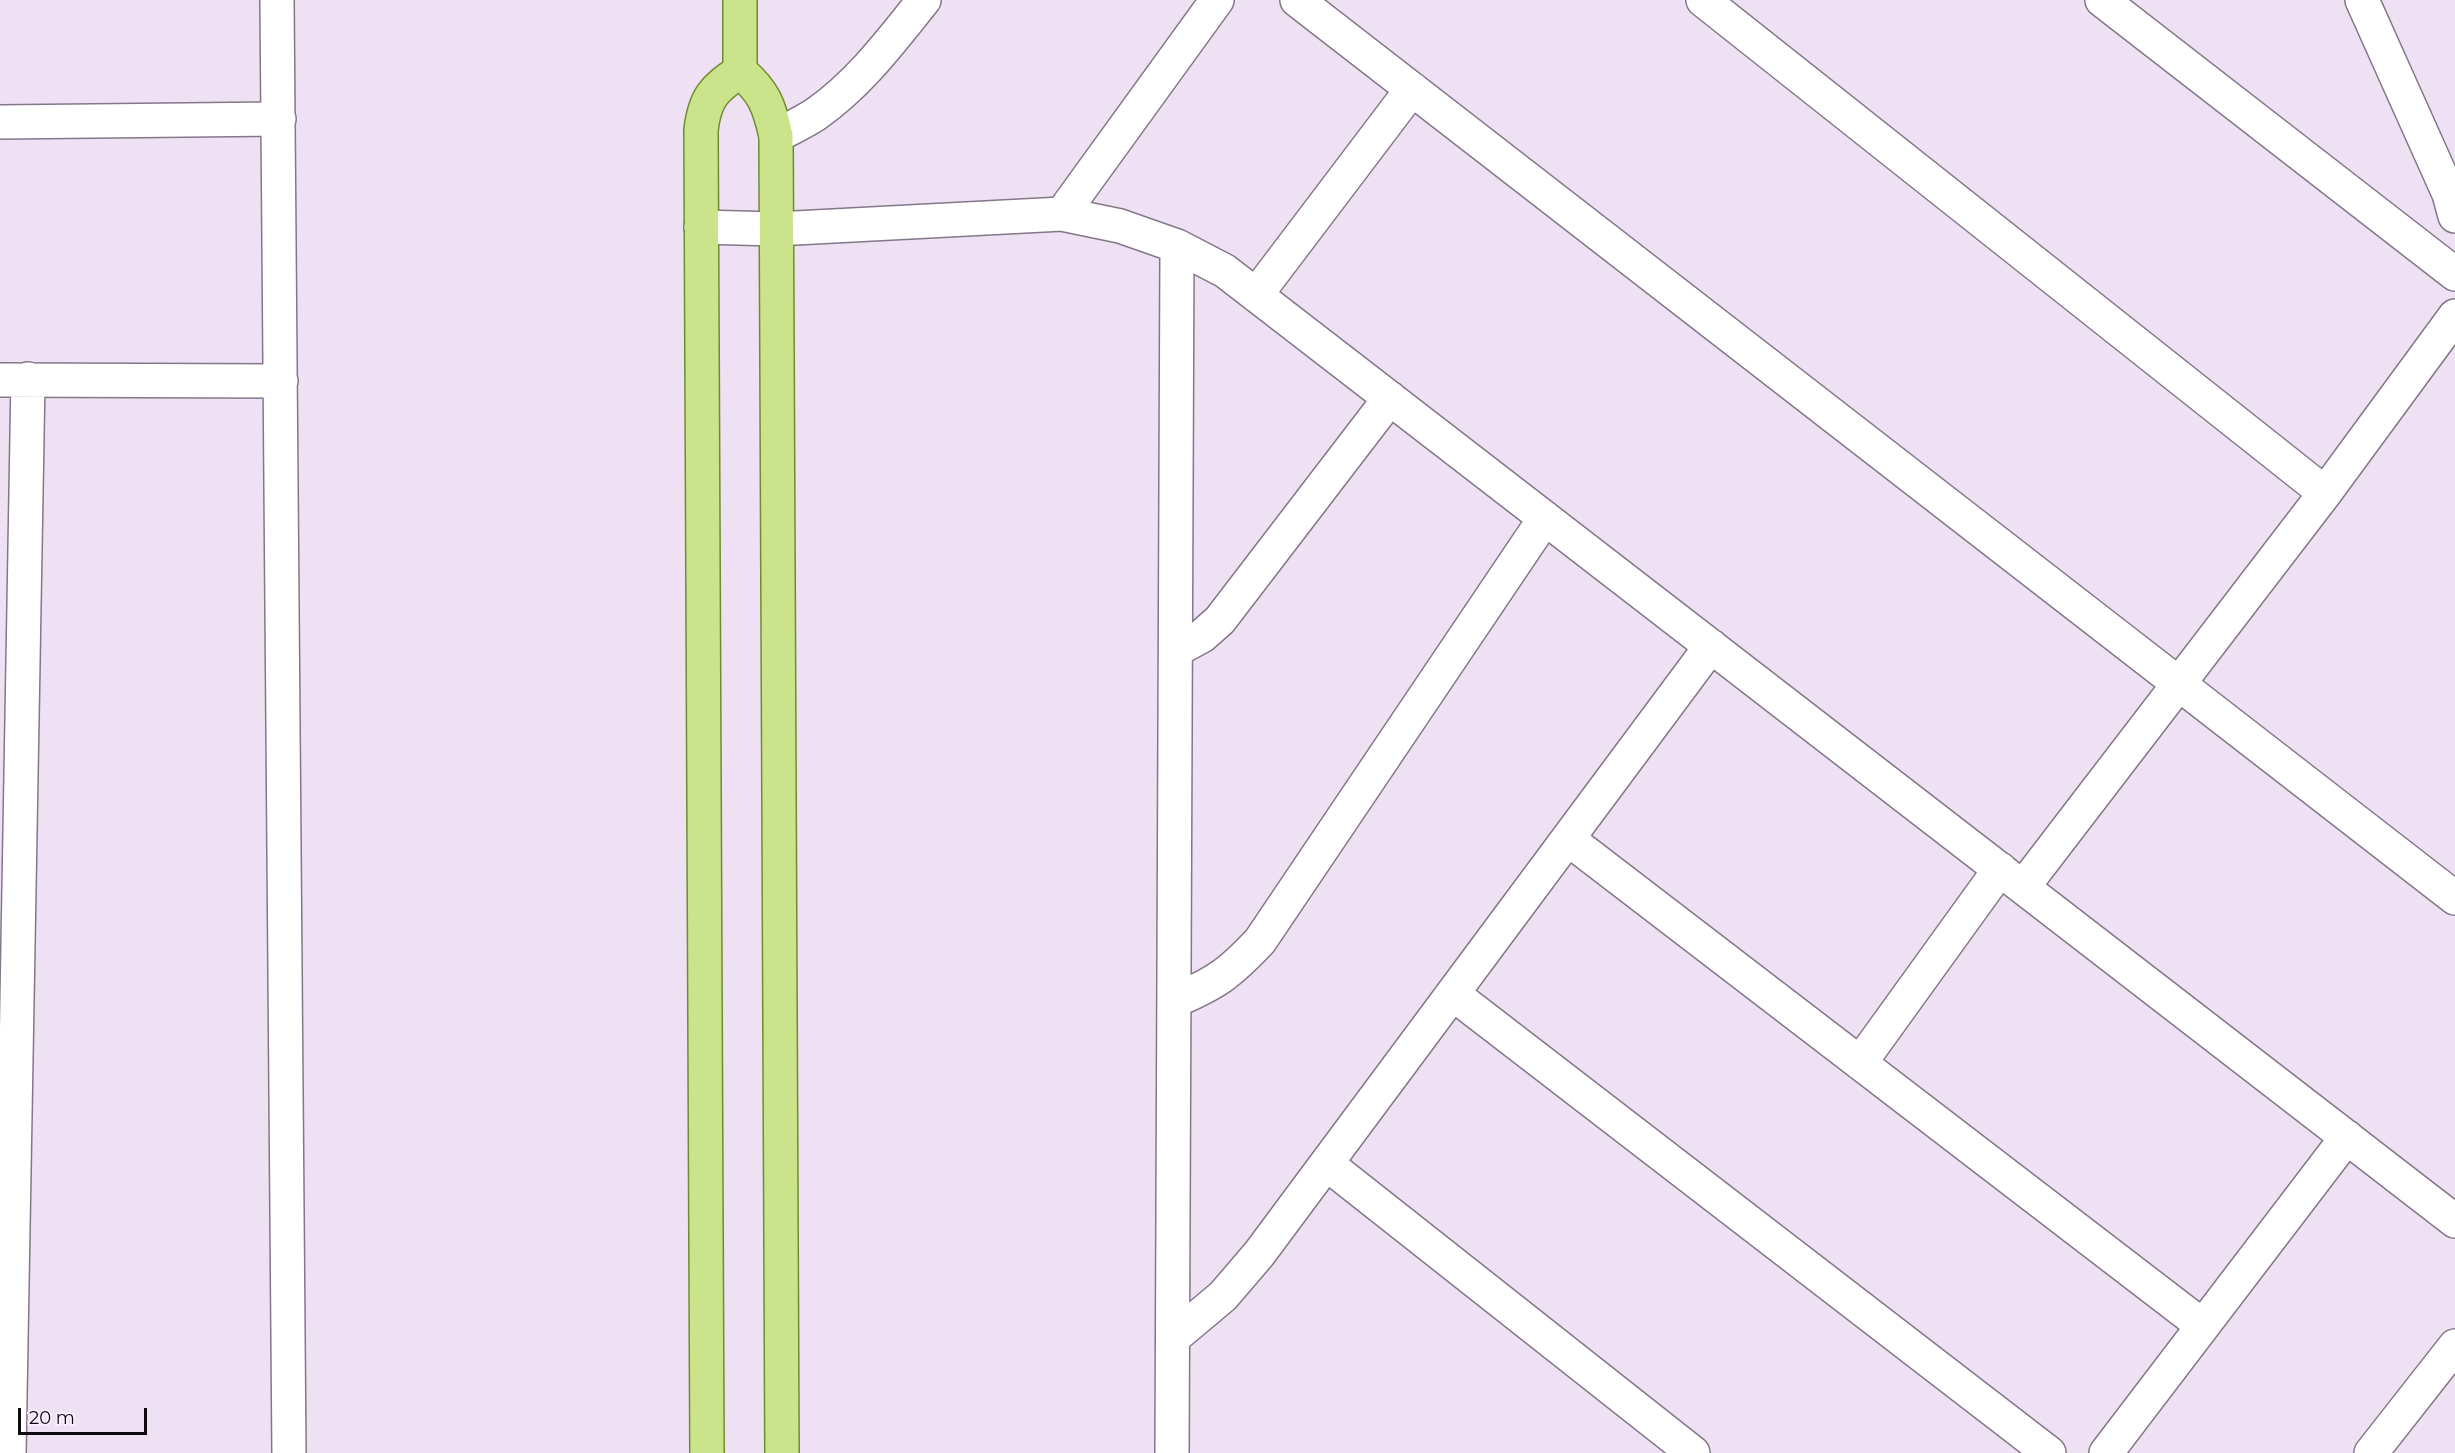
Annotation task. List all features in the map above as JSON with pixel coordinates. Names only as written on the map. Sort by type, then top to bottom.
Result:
[{"type":"main road","points":[[740,0],[740,71],[759,87],[770,108],[776,136],[783,1453]]},
{"type":"main road","points":[[707,1453],[700,130],[704,108],[715,88],[740,71]]},
{"type":"street","points":[[278,0],[289,1453]]},
{"type":"street","points":[[776,136],[816,114],[845,90],[880,56],[924,0]]},
{"type":"street","points":[[1062,214],[1216,0]]},
{"type":"street","points":[[1297,0],[2455,898]]},
{"type":"street","points":[[1703,0],[2325,493]]},
{"type":"street","points":[[2102,0],[2455,274]]},
{"type":"street","points":[[2362,0],[2449,194],[2455,216]]},
{"type":"street","points":[[1256,296],[1412,89]]},
{"type":"street","points":[[0,122],[279,119]]},
{"type":"street","points":[[701,227],[776,229],[1062,214],[1120,226],[1177,246],[1225,271],[2455,1221]]},
{"type":"street","points":[[1172,1453],[1177,246]]},
{"type":"street","points":[[1860,1063],[2012,878],[2178,684],[2325,493],[2455,316]]},
{"type":"street","points":[[9,1453],[5,1362],[14,380],[281,381]]},
{"type":"street","points":[[1176,651],[1202,636],[1220,620],[1389,398]]},
{"type":"street","points":[[1174,1001],[1214,984],[1237,966],[1260,941],[1545,518]]},
{"type":"street","points":[[1173,1338],[1223,1296],[1259,1254],[1711,646]]},
{"type":"street","points":[[1568,838],[2203,1326]]},
{"type":"street","points":[[1453,994],[2049,1453]]},
{"type":"street","points":[[2106,1453],[2347,1137]]},
{"type":"street","points":[[1327,1164],[1693,1453]]},
{"type":"street","points":[[2371,1453],[2455,1346]]}]
